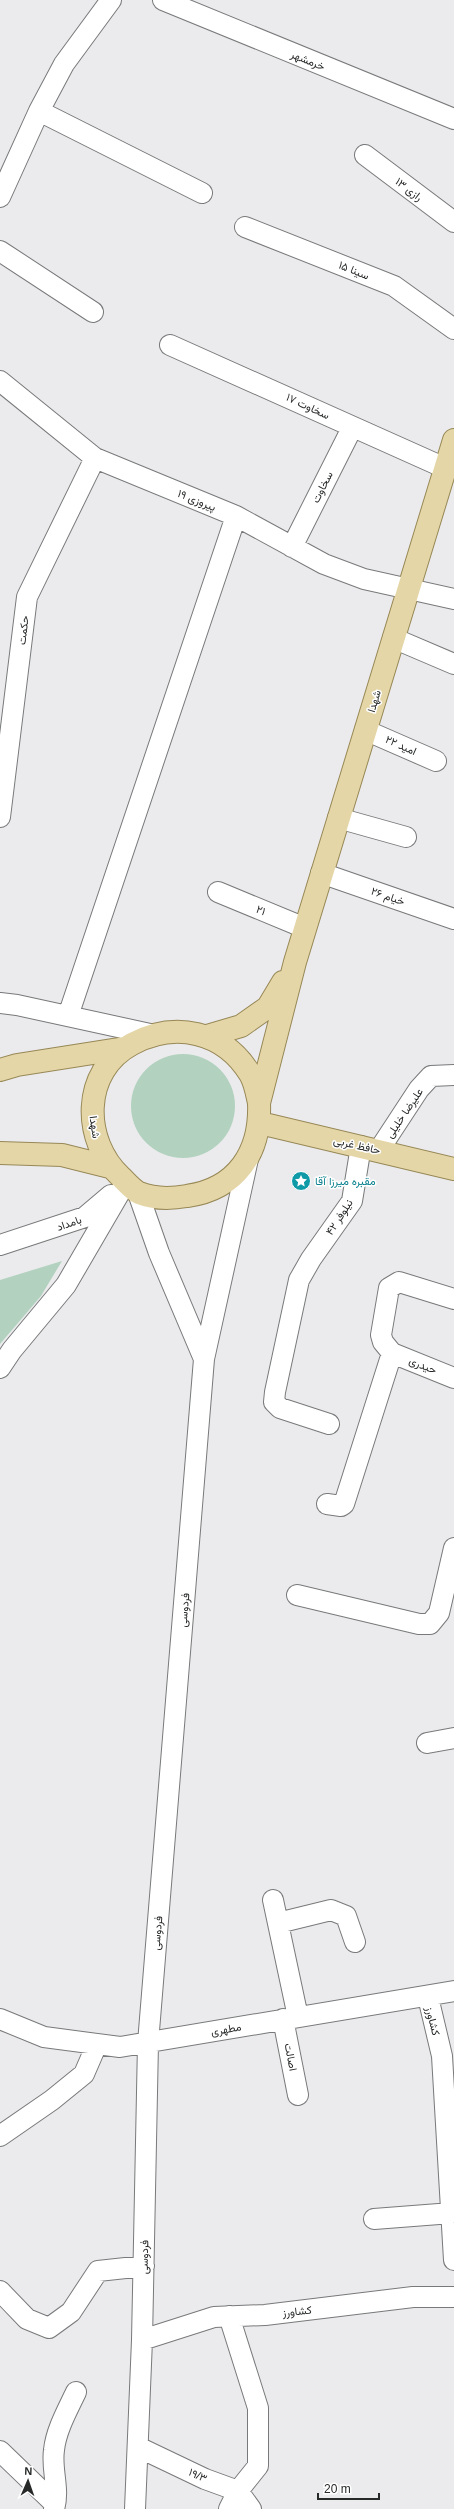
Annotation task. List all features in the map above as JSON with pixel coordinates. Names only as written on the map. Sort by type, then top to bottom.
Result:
[{"type":"main road","name":"شهدا","points":[[294,962],[393,638],[410,589],[454,440]]},
{"type":"main road","points":[[207,1036],[241,1026],[268,1007],[294,962]]},
{"type":"main road","points":[[260,1113],[294,962]]},
{"type":"main road","name":"شهدا","points":[[179,1030],[207,1036],[232,1052],[250,1074],[260,1113],[256,1142],[248,1159],[228,1180],[203,1194],[174,1198],[156,1198],[132,1187],[110,1167],[97,1144],[92,1118],[94,1098],[106,1067],[125,1048],[150,1034],[179,1030]]},
{"type":"main road","points":[[0,1070],[17,1065],[125,1048]]},
{"type":"main road","name":"حافظ غربی","points":[[260,1113],[370,1148],[454,1168]]},
{"type":"main road","points":[[0,1153],[62,1155],[110,1167]]},
{"type":"street","points":[[0,197],[39,111],[64,64],[111,0]]},
{"type":"street","name":"خرمشهر","points":[[163,0],[454,119]]},
{"type":"street","points":[[39,111],[202,193]]},
{"type":"street","name":"رازی ۱۳","points":[[365,155],[454,222]]},
{"type":"street","name":"سینا ۱۵","points":[[245,227],[394,286],[454,329]]},
{"type":"street","points":[[0,251],[93,312]]},
{"type":"street","name":"سخاوت ۱۷","points":[[170,345],[316,409],[352,428],[445,468]]},
{"type":"street","name":"پیروزی ۱۹","points":[[0,381],[95,458],[236,516],[324,564],[364,579],[454,599]]},
{"type":"street","name":"سخاوت","points":[[292,547],[352,428]]},
{"type":"street","name":"حکمت","points":[[0,817],[27,597],[95,458]]},
{"type":"street","points":[[68,1016],[236,516]]},
{"type":"street","points":[[393,638],[454,664]]},
{"type":"street","name":"امید ۲۲","points":[[365,730],[436,761]]},
{"type":"street","points":[[338,818],[406,837]]},
{"type":"street","name":"خیام ۲۶","points":[[321,873],[454,919]]},
{"type":"street","name":"۲۱","points":[[218,892],[305,928]]},
{"type":"street","points":[[0,1003],[16,1004],[150,1034]]},
{"type":"street","name":"علیرضا خلیلی","points":[[370,1148],[431,1076],[454,1075]]},
{"type":"street","name":"نیلوفر ۴۲","points":[[329,1424],[280,1408],[274,1402],[299,1280],[310,1259],[352,1201],[370,1148]]},
{"type":"street","name":"فردوسی","points":[[136,2509],[144,2266],[148,2043],[204,1359],[248,1159]]},
{"type":"street","points":[[132,1187],[204,1359]]},
{"type":"street","points":[[0,1368],[12,1350],[66,1285],[132,1187]]},
{"type":"street","name":"بامداد","points":[[0,1245],[85,1217],[132,1187]]},
{"type":"street","points":[[327,1504],[341,1506],[344,1504],[392,1353],[383,1342],[381,1335],[389,1288],[399,1282],[454,1300]]},
{"type":"street","name":"حیدری","points":[[392,1353],[454,1378]]},
{"type":"street","points":[[297,1595],[419,1624],[430,1624],[439,1613],[454,1548]]},
{"type":"street","points":[[427,1743],[454,1738]]},
{"type":"street","name":"اصالت","points":[[273,1900],[278,1923],[291,2018],[298,2095]]},
{"type":"street","points":[[278,1923],[331,1910],[346,1916],[355,1942]]},
{"type":"street","name":"مطهری","points":[[0,2019],[44,2037],[120,2047],[454,1992]]},
{"type":"street","name":"کشاورز","points":[[428,1997],[442,2056],[454,2260]]},
{"type":"street","points":[[0,2136],[52,2100],[84,2074],[97,2044]]},
{"type":"street","points":[[374,2219],[452,2212]]},
{"type":"street","points":[[0,2291],[27,2319],[49,2328],[71,2312],[98,2271],[144,2266]]},
{"type":"street","name":"کشاورز","points":[[142,2340],[214,2317],[265,2315],[413,2297],[454,2298]]},
{"type":"street","points":[[229,2316],[258,2408],[258,2466],[238,2491],[229,2509]]},
{"type":"street","points":[[55,2507],[57,2497],[54,2450],[64,2416],[76,2392]]},
{"type":"street","name":"۱۹/۳","points":[[138,2447],[205,2479],[238,2491]]},
{"type":"street","points":[[0,2451],[55,2507]]},
{"type":"street","points":[[238,2491],[251,2509]]},
{"type":"green space","points":[[183,1054],[203,1058],[212,1063],[226,1077],[231,1086],[235,1106],[231,1126],[226,1135],[212,1149],[203,1154],[183,1158],[163,1154],[154,1149],[140,1135],[135,1126],[131,1106],[135,1086],[140,1077],[154,1063],[163,1058]]},
{"type":"green space","points":[[62,1261],[41,1296],[0,1344],[0,1280]]},
{"type":"place","name":"مقبره میرزا آقا","points":[[301,1181]]}]
